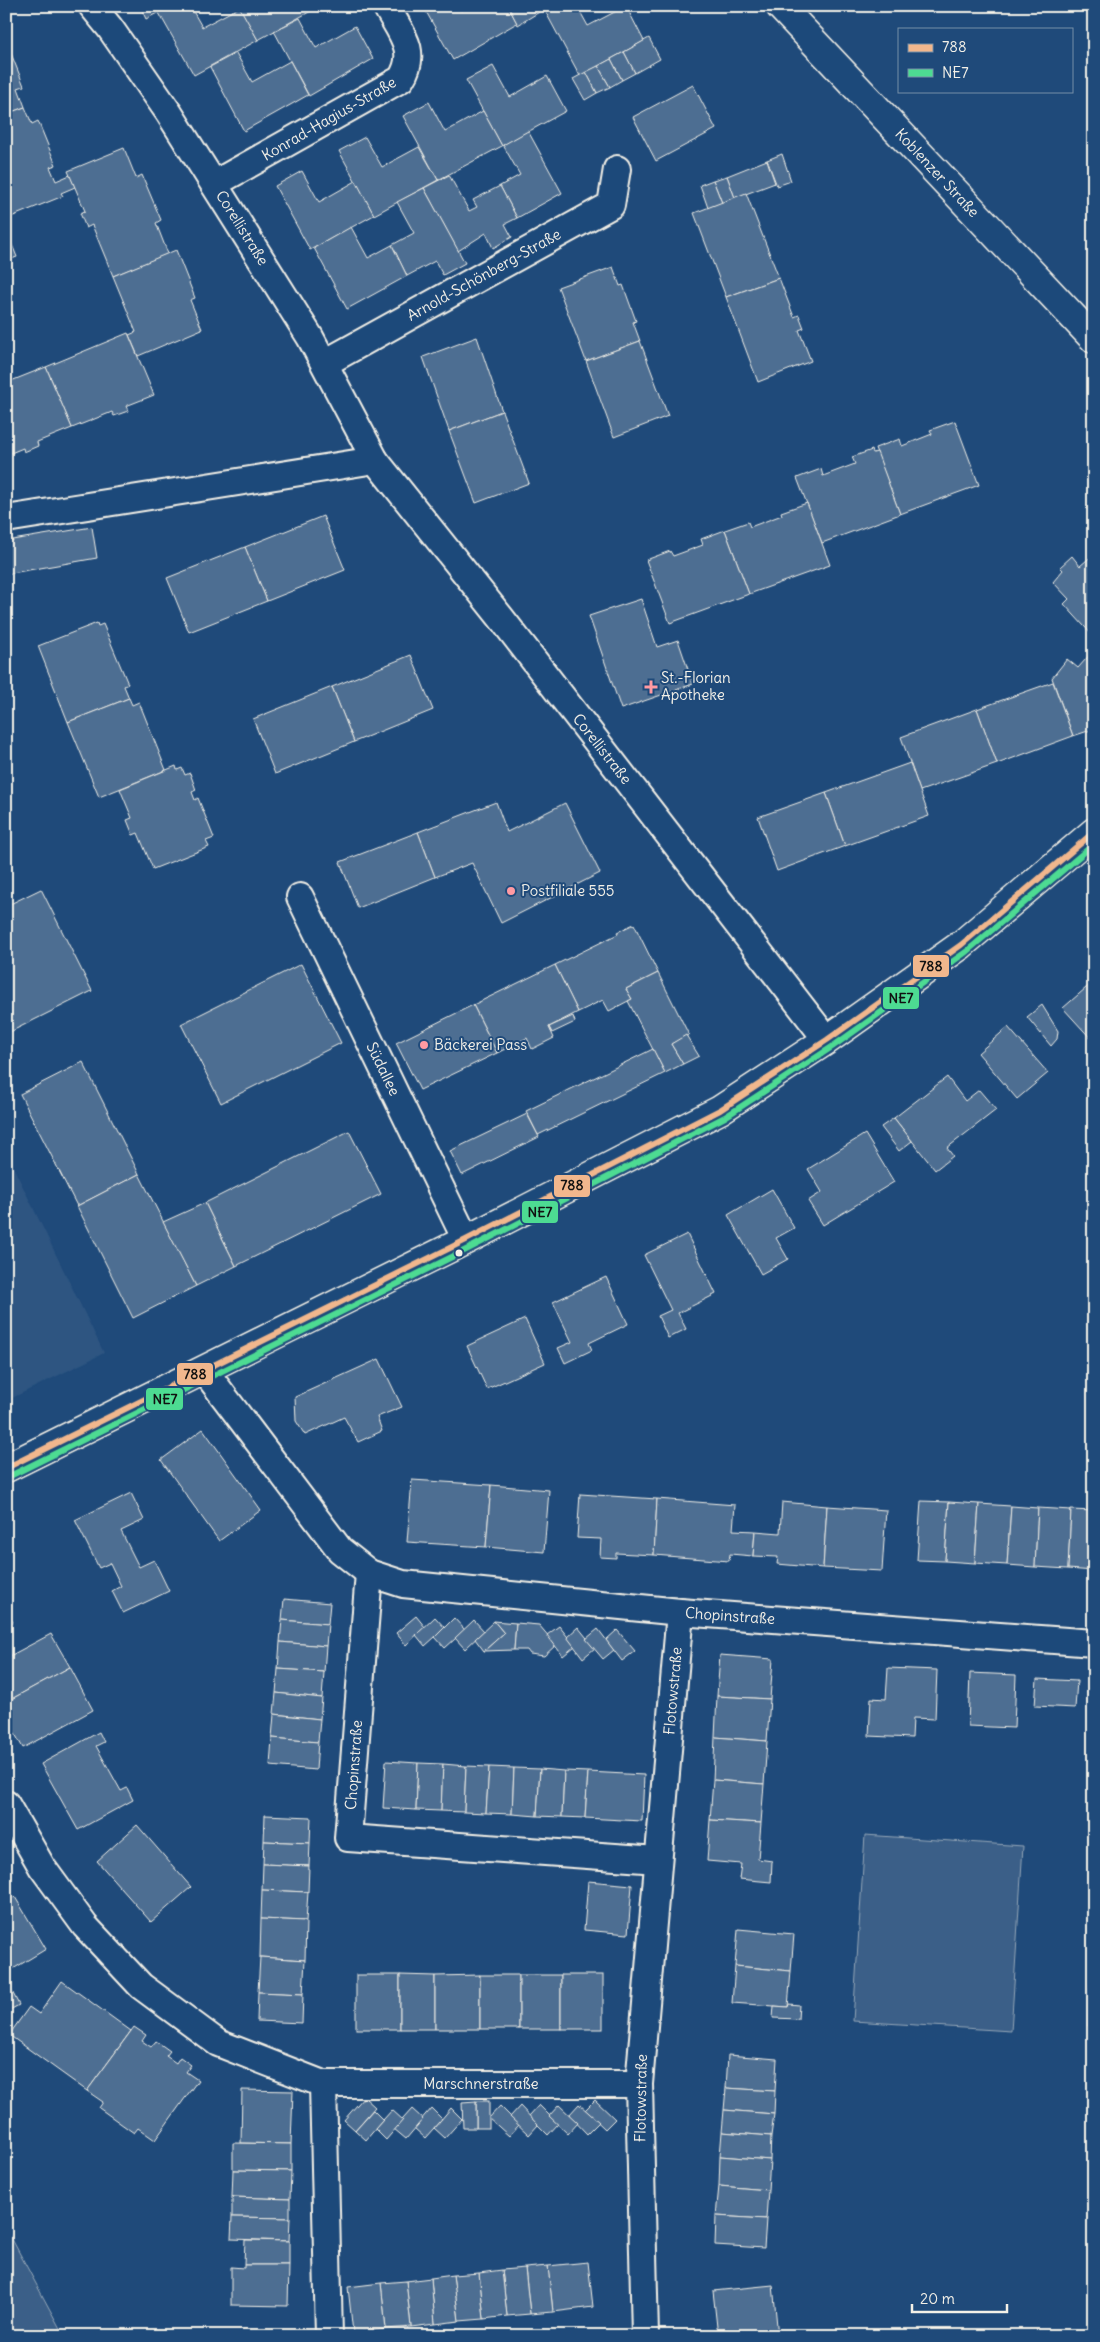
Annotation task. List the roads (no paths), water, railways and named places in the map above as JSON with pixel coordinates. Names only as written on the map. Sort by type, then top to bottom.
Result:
[{"type":"street","name":"Corellistraße","points":[[92,6],[110,28],[169,113],[214,184],[325,363],[375,460],[502,618],[827,1040]]},
{"type":"street","name":"Konrad-Hagius-Straße","points":[[214,184],[401,79],[407,70],[410,54],[386,6]]},
{"type":"street","name":"Koblenzer Straße","points":[[780,6],[1094,339]]},
{"type":"street","name":"Arnold-Schönberg-Straße","points":[[325,363],[611,205],[617,169]]},
{"type":"street","points":[[6,519],[375,460]]},
{"type":"street","points":[[6,1468],[466,1240],[720,1110],[827,1040],[961,944],[1092,837]]},
{"type":"street","name":"Südallee","points":[[300,897],[466,1240]]},
{"type":"street","name":"Chopinstraße","points":[[204,1370],[340,1550],[369,1572],[403,1584],[680,1612],[1094,1643]]},
{"type":"street","name":"Chopinstraße","points":[[369,1572],[348,1838],[658,1860]]},
{"type":"street","name":"Flotowstraße","points":[[645,2336],[639,2084],[680,1612]]},
{"type":"street","name":"Marschnerstraße","points":[[6,1804],[42,1867],[84,1926],[141,1986],[218,2043],[323,2084],[639,2084]]},
{"type":"street","points":[[323,2084],[329,2336]]},
{"type":"place","name":"St.-Florian Apotheke","points":[[651,687]]},
{"type":"place","name":"Postfiliale 555","points":[[511,891]]},
{"type":"place","name":"Bäckerei Pass","points":[[424,1045]]}]
